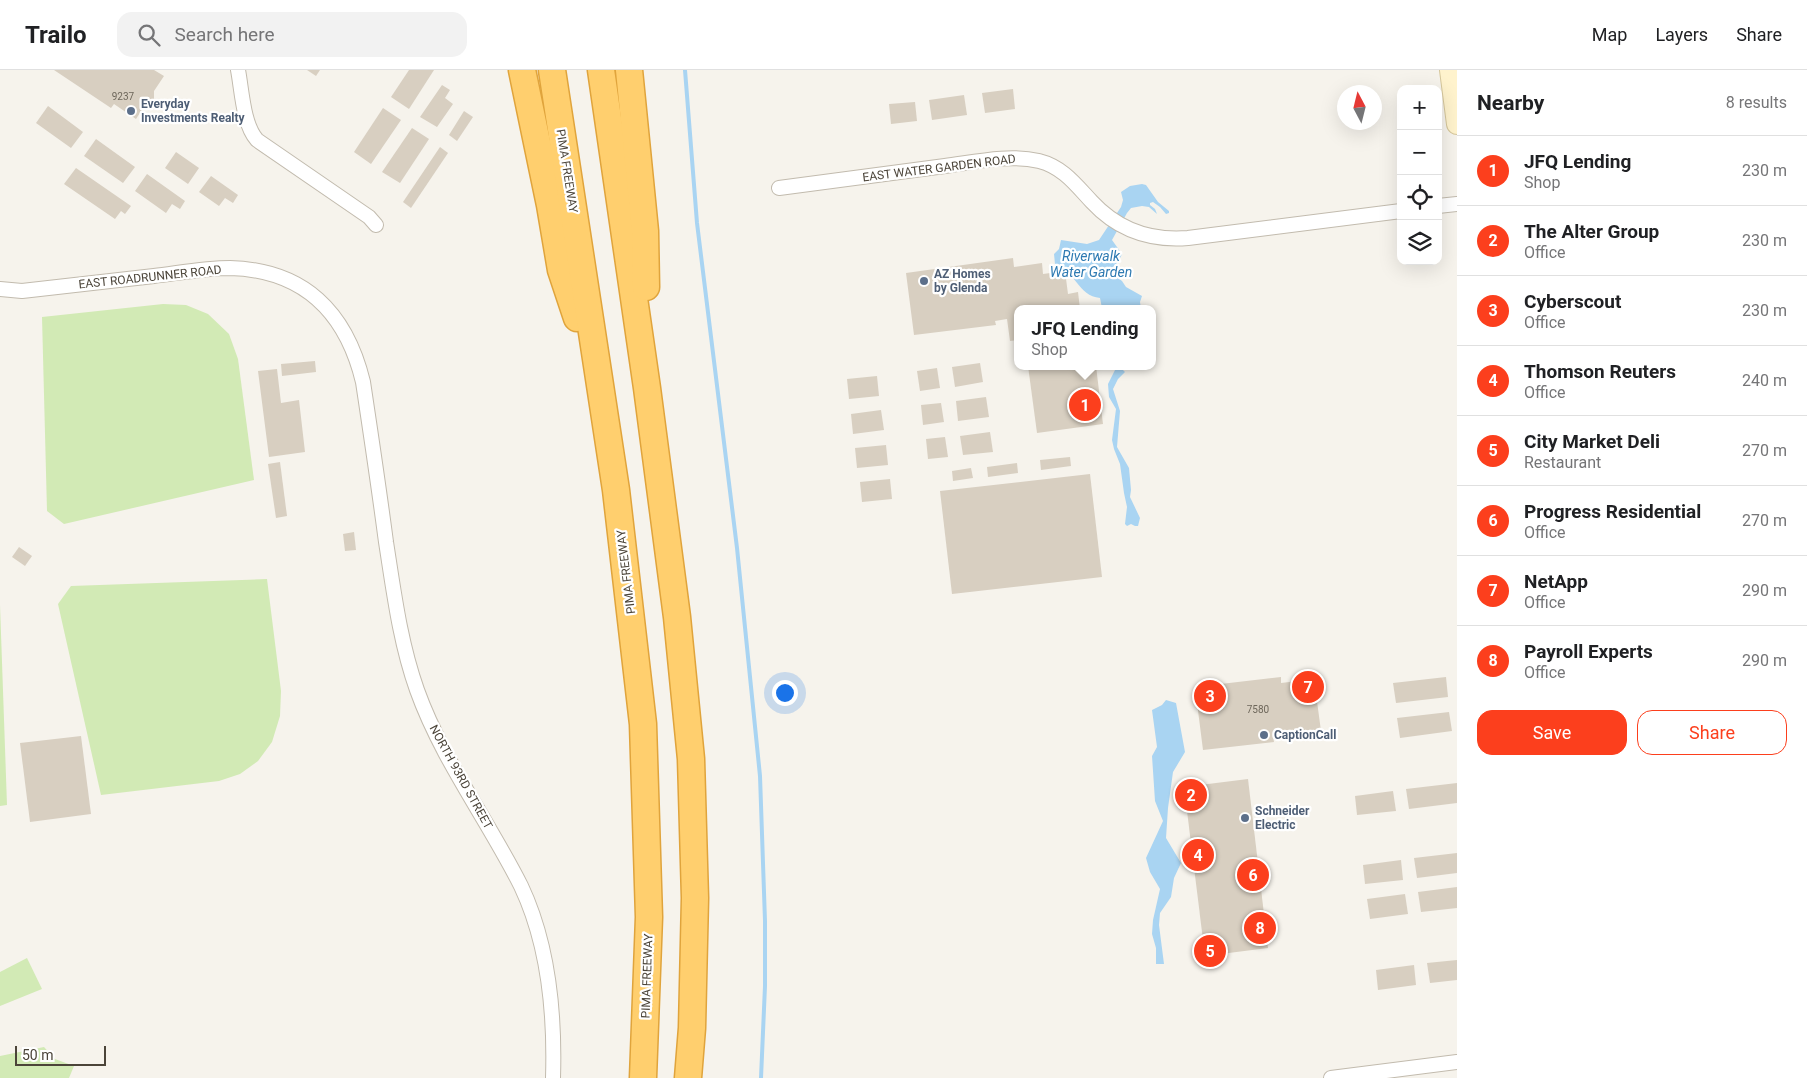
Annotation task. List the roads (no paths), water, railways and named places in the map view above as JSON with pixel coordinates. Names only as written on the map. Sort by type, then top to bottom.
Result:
[{"type":"highway","points":[[522,70],[562,270],[602,400]]},
{"type":"highway","name":"PIMA FREEWAY","points":[[552,70],[624,550],[643,724],[649,916],[643,1078]]},
{"type":"highway","points":[[601,70],[647,388],[677,617],[691,759],[695,898],[692,1028],[688,1078]]},
{"type":"highway","points":[[629,70],[645,231],[647,388]]},
{"type":"street","points":[[238,70],[251,133],[257,140],[369,217],[376,225]]},
{"type":"street","points":[[1450,70],[1457,124]]},
{"type":"street","name":"EAST WATER GARDEN ROAD","points":[[780,188],[959,164],[1021,158],[1040,161],[1059,168],[1105,213],[1141,235],[1173,239],[1397,211]]},
{"type":"street","points":[[1442,206],[1457,204]]},
{"type":"street","name":"EAST ROADRUNNER ROAD","points":[[0,289],[22,291],[216,269],[252,270],[276,274],[291,280],[322,302],[336,320],[354,351],[363,382]]},
{"type":"street","name":"NORTH 93RD STREET","points":[[363,382],[396,614],[402,641],[418,692],[439,740],[521,887],[532,914],[549,986],[554,1040],[553,1078]]},
{"type":"street","points":[[1331,1078],[1457,1062]]},
{"type":"water","name":"Riverwalk Water Garden","points":[[1146,185],[1158,202],[1169,213],[1166,214],[1153,202],[1150,205],[1157,214],[1149,207],[1142,206],[1131,208],[1127,213],[1112,240],[1122,254],[1112,268],[1114,275],[1126,287],[1142,296],[1140,305],[1101,305],[1100,298],[1086,293],[1062,267],[1055,264],[1054,254],[1059,249],[1061,240],[1087,244],[1099,240],[1121,207],[1123,200],[1121,192],[1130,186]]},
{"type":"water","points":[[1115,370],[1123,370],[1125,372],[1118,379],[1113,389],[1120,411],[1117,447],[1129,468],[1130,497],[1140,518],[1138,526],[1131,524],[1127,526],[1125,524],[1127,507],[1120,464],[1112,440],[1116,409],[1109,397],[1108,384]]},
{"type":"water","points":[[1166,700],[1176,703],[1185,752],[1173,772],[1166,838],[1181,863],[1174,878],[1171,897],[1160,913],[1159,925],[1164,964],[1156,964],[1156,948],[1152,934],[1160,889],[1150,872],[1146,858],[1163,821],[1155,801],[1152,756],[1157,747],[1152,710],[1162,705]]},
{"type":"waterway","points":[[685,70],[697,223],[737,548],[760,776],[765,921],[765,986],[761,1078]]},
{"type":"place","name":"Everyday Investments Realty","points":[[131,111]]},
{"type":"place","name":"AZ Homes by Glenda","points":[[924,281]]},
{"type":"place","name":"JFQ Lending","points":[[1085,405]]},
{"type":"place","name":"NetApp","points":[[1308,687]]},
{"type":"place","name":"Cyberscout","points":[[1210,696]]},
{"type":"place","name":"CaptionCall","points":[[1264,735]]},
{"type":"place","name":"The Alter Group","points":[[1191,795]]},
{"type":"place","name":"Schneider Electric","points":[[1245,818]]},
{"type":"place","name":"Thomson Reuters","points":[[1198,855]]},
{"type":"place","name":"Progress Residential","points":[[1253,875]]},
{"type":"place","name":"Payroll Experts","points":[[1260,928]]},
{"type":"place","name":"City Market Deli","points":[[1210,951]]}]
